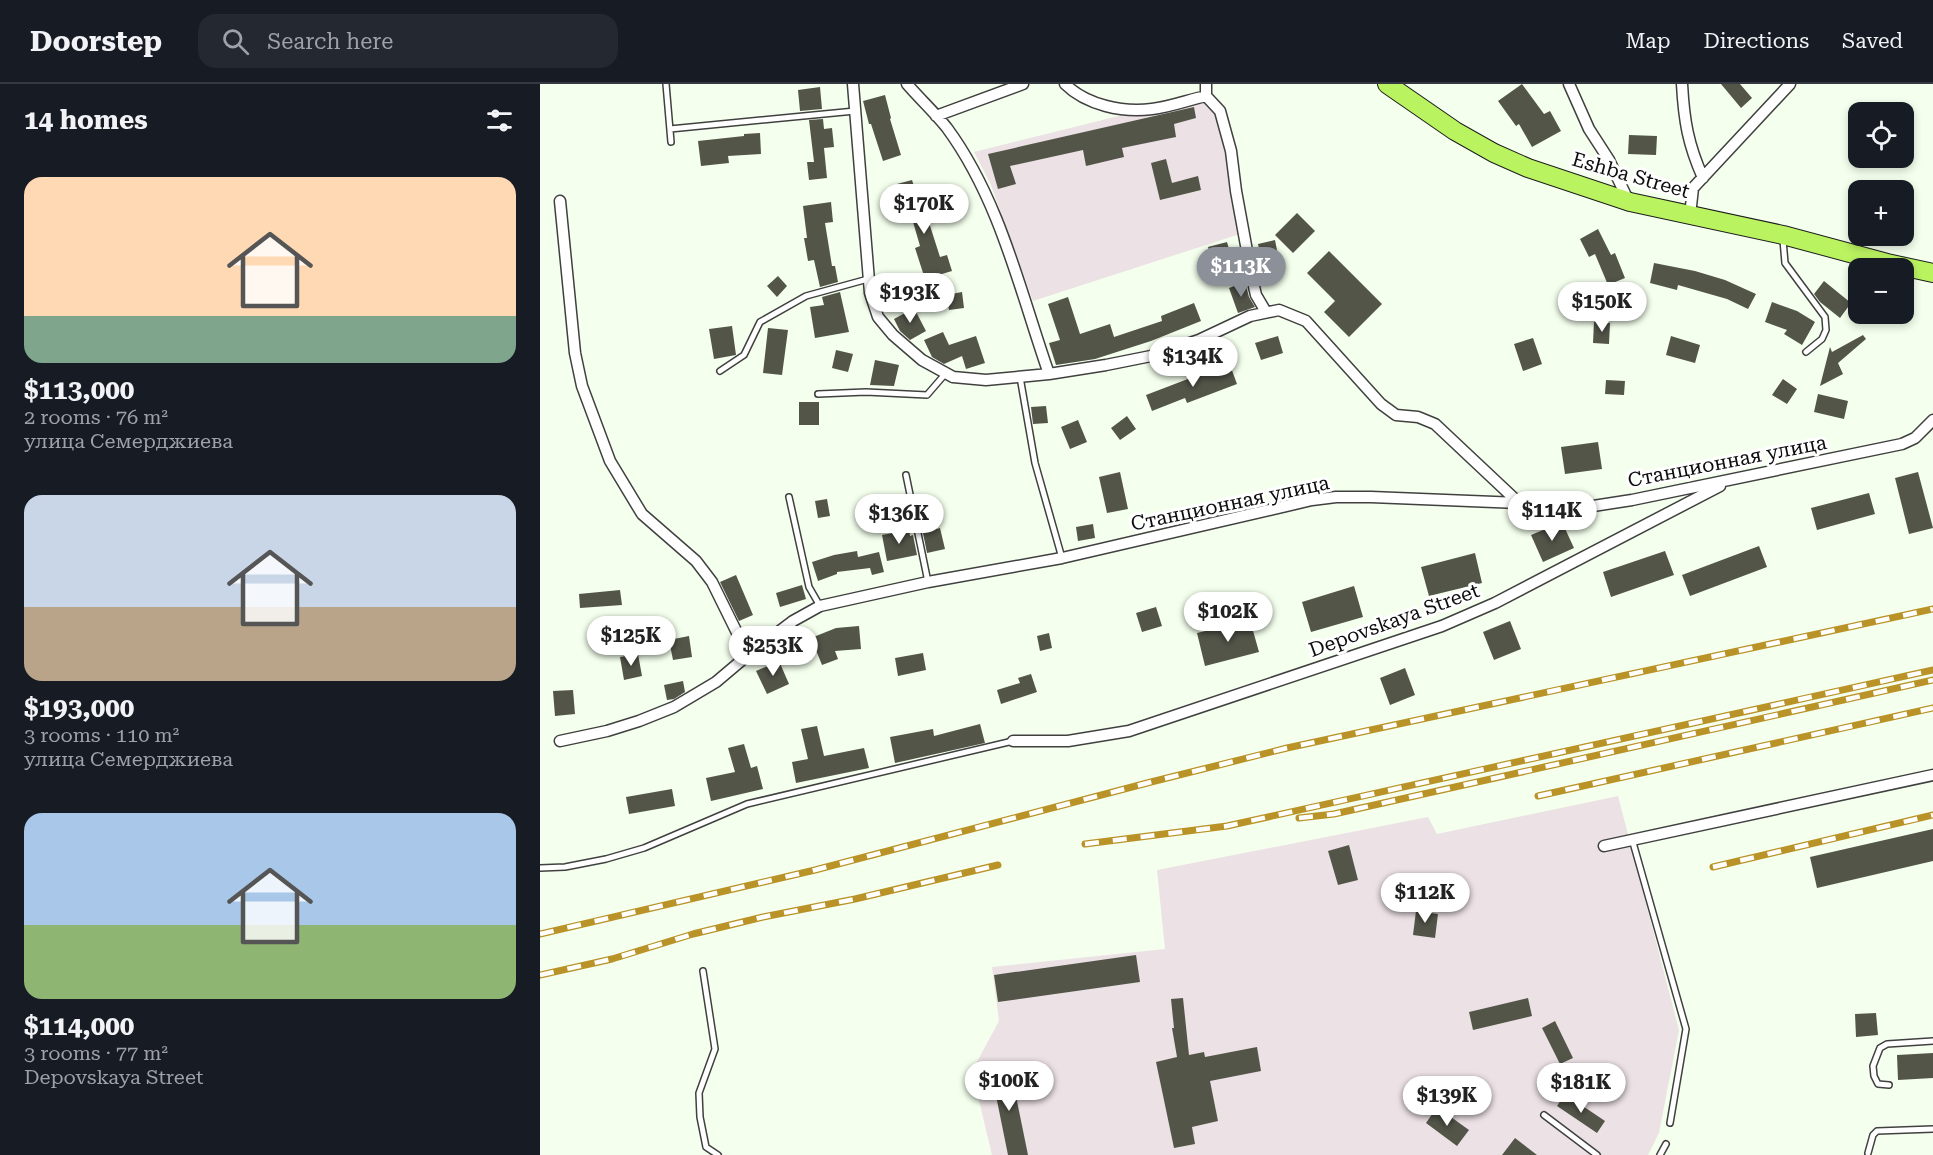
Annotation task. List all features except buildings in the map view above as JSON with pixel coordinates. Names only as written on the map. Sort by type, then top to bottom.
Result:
[{"type":"highway","name":"Eshba Street","points":[[1387,84],[1455,131],[1494,153],[1528,168],[1630,202],[1783,235],[1933,273]]},
{"type":"street","points":[[853,84],[870,293],[878,317],[893,335],[921,360],[953,377],[986,380],[1049,374],[1151,356],[1199,340],[1250,316],[1279,310],[1306,321],[1381,404],[1396,415],[1418,417],[1435,424],[1520,503]]},
{"type":"street","points":[[907,84],[947,128],[977,177],[996,220],[1049,374]]},
{"type":"street","points":[[936,116],[1023,84]]},
{"type":"street","points":[[1065,84],[1079,96],[1129,110],[1153,109],[1206,96]]},
{"type":"street","points":[[1206,84],[1206,96],[1220,111],[1231,151],[1252,278],[1256,295],[1266,312]]},
{"type":"street","points":[[1569,84],[1589,129],[1610,159],[1630,202]]},
{"type":"street","points":[[1682,84],[1684,121],[1692,152],[1703,178]]},
{"type":"street","points":[[1690,215],[1693,188],[1790,84]]},
{"type":"street","points":[[560,201],[575,353],[582,386],[610,461],[642,514],[696,561],[712,582],[748,655]]},
{"type":"street","name":"Станционная улица","points":[[560,741],[639,721],[674,707],[716,682],[793,621],[820,606],[928,582],[1062,558],[1312,500],[1371,497],[1520,503],[1549,511],[1574,509],[1902,444],[1915,438],[1933,420]]},
{"type":"street","name":"Depovskaya Street","points":[[1013,741],[1068,741],[1129,730],[1442,626],[1495,603],[1733,479]]},
{"type":"street","points":[[1604,846],[1933,775]]},
{"type":"lane","points":[[666,84],[671,142]]},
{"type":"lane","points":[[670,129],[855,111]]},
{"type":"lane","points":[[1783,235],[1785,263],[1825,317],[1826,330],[1822,339],[1806,352]]},
{"type":"lane","points":[[720,371],[744,355],[760,322],[806,297],[868,279]]},
{"type":"lane","points":[[818,394],[867,392],[927,395],[946,373]]},
{"type":"lane","points":[[1020,376],[1035,463],[1062,558]]},
{"type":"lane","points":[[906,475],[928,582]]},
{"type":"lane","points":[[789,497],[809,587],[820,606]]},
{"type":"lane","points":[[540,868],[565,867],[606,860],[644,849],[747,804],[1013,741]]},
{"type":"lane","points":[[1632,839],[1686,1029],[1670,1123]]},
{"type":"lane","points":[[703,971],[715,1049],[699,1093],[700,1118],[706,1147],[718,1155]]},
{"type":"lane","points":[[1889,1085],[1878,1084],[1874,1076],[1873,1066],[1880,1048],[1887,1044],[1933,1041]]},
{"type":"lane","points":[[1544,1115],[1597,1155]]},
{"type":"lane","points":[[1869,1153],[1873,1135],[1877,1131],[1933,1129]]},
{"type":"lane","points":[[1660,1155],[1666,1144]]},
{"type":"shaded area","points":[[1211,93],[1243,233],[1033,301],[991,185],[974,152]]},
{"type":"shaded area","points":[[1618,796],[1679,1030],[1659,1133],[1648,1155],[992,1155],[972,1071],[999,1021],[992,967],[1165,949],[1157,870],[1428,817],[1437,834]]},
{"type":"railway","points":[[540,934],[815,870],[1287,748],[1933,609]]},
{"type":"railway","points":[[1085,844],[1227,826],[1933,670]]},
{"type":"railway","points":[[1299,818],[1334,814],[1933,680]]},
{"type":"railway","points":[[1538,796],[1933,708]]},
{"type":"railway","points":[[1713,867],[1933,815]]},
{"type":"railway","points":[[540,975],[612,959],[693,934],[763,917],[855,899],[998,865]]}]
